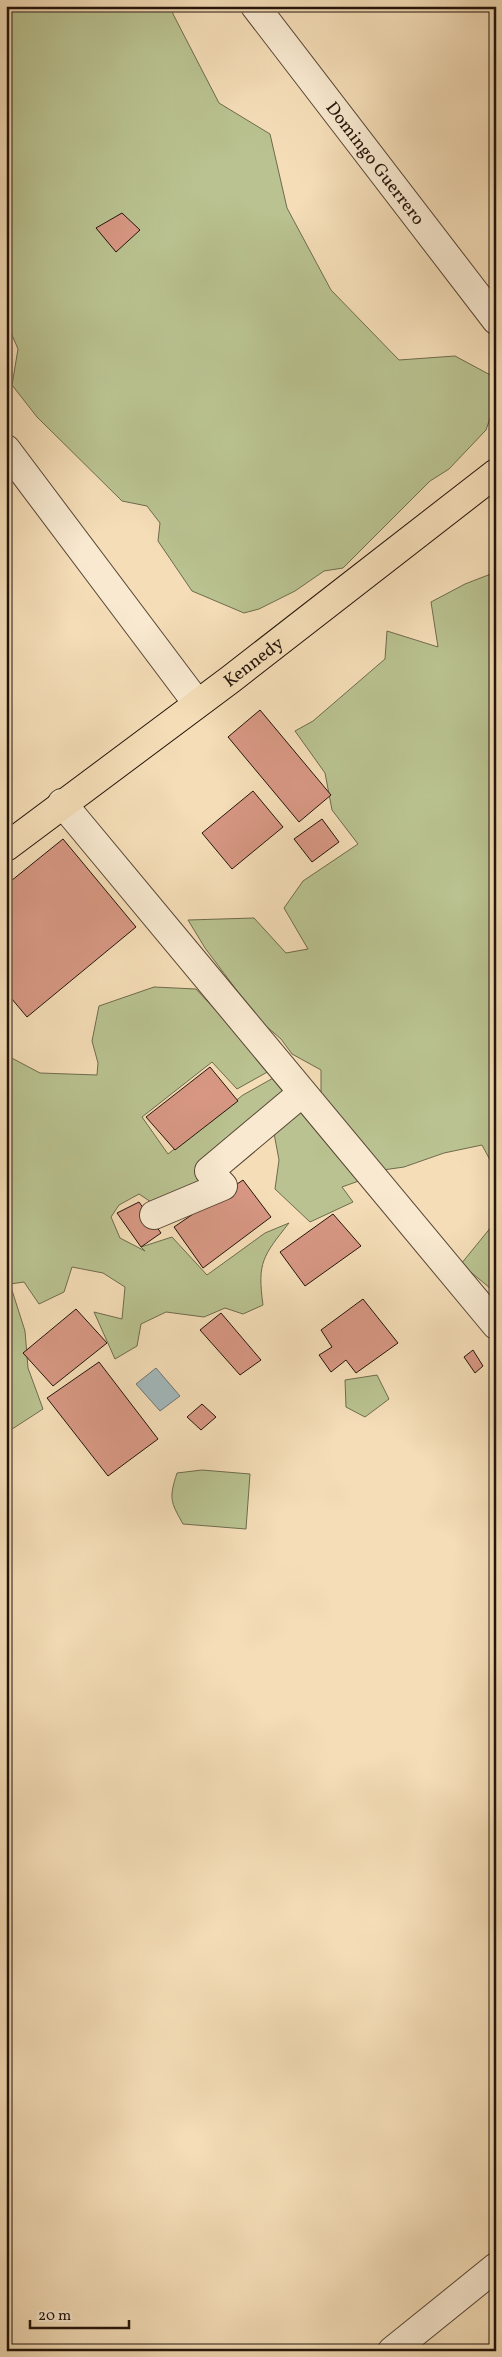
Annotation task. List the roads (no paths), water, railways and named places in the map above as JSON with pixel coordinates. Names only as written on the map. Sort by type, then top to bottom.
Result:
[{"type":"main road","name":"Kennedy","points":[[6,847],[496,473]]},
{"type":"street","name":"Domingo Guerrero","points":[[255,6],[496,320]]},
{"type":"street","points":[[6,449],[197,703]]},
{"type":"street","points":[[62,803],[496,1325]]},
{"type":"street","points":[[154,1215],[222,1186],[209,1171],[302,1093]]},
{"type":"street","points":[[392,2351],[496,2267]]},
{"type":"water","points":[[156,1368],[180,1396],[160,1411],[136,1384]]}]
